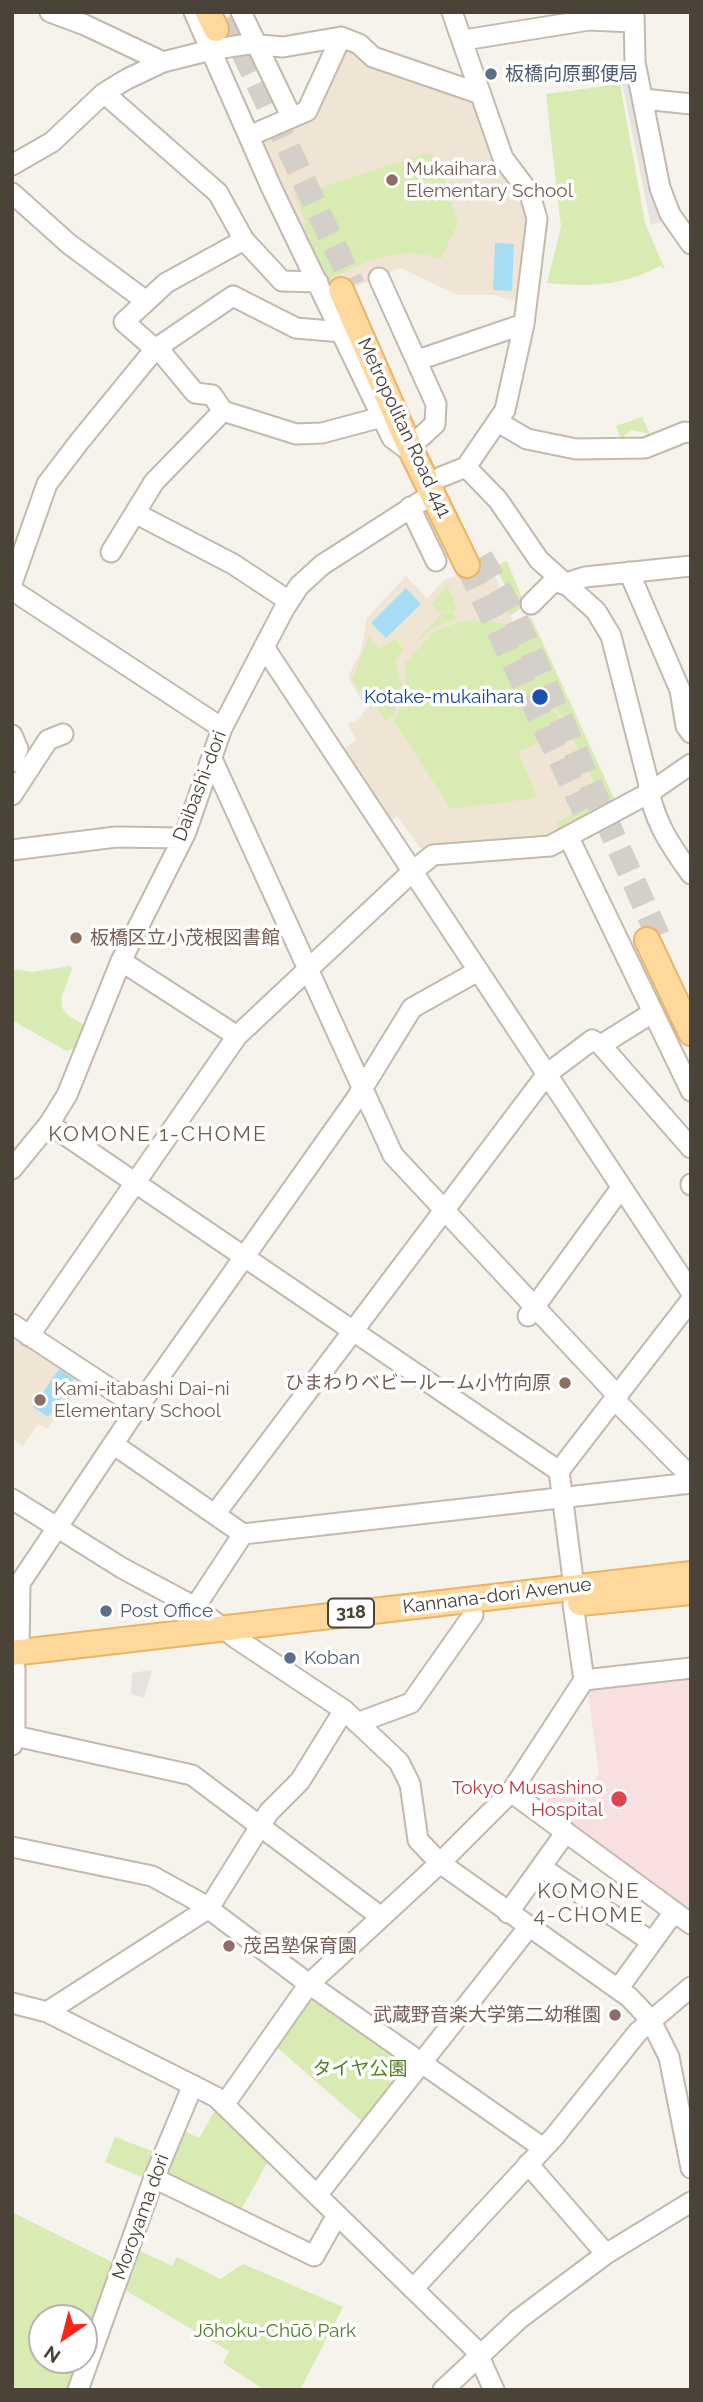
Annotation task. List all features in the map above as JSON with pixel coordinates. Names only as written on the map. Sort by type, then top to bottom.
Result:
[{"type":"main road","name":"Metropolitan Road 441","points":[[337,285],[474,561]]},
{"type":"main road","points":[[691,1001],[652,938],[691,1033]]},
{"type":"main road","name":"Kannana-dori Avenue","points":[[229,1633],[473,1615],[691,1574]]},
{"type":"main road","name":"Kannana-dori Avenue","points":[[15,1660],[229,1633],[573,1596],[691,1592]]},
{"type":"street","points":[[50,12],[85,25],[163,62]]},
{"type":"street","points":[[194,12],[221,22],[257,45],[283,47],[341,37],[359,44],[373,57],[481,94]]},
{"type":"street","points":[[452,12],[503,158],[530,194],[537,219],[524,324],[505,410],[466,467],[498,500],[539,560],[596,611],[611,636],[650,805],[672,848],[691,874]]},
{"type":"street","points":[[464,40],[589,20],[634,17],[635,62],[660,188],[670,214],[691,244]]},
{"type":"street","points":[[12,165],[52,142],[104,93],[163,62],[221,22]]},
{"type":"street","points":[[221,22],[257,45],[291,116]]},
{"type":"street","points":[[221,22],[249,136],[337,285],[341,332],[392,438],[416,445],[435,424],[438,415],[418,360],[379,278]]},
{"type":"street","points":[[249,136],[307,111],[341,37]]},
{"type":"street","points":[[104,93],[218,193],[244,240],[282,281],[337,285]]},
{"type":"street","points":[[644,100],[691,104]]},
{"type":"street","points":[[12,193],[69,244],[146,302]]},
{"type":"street","points":[[244,240],[166,283],[124,322],[156,348],[195,393],[212,395],[223,411],[296,434],[322,433],[382,417]]},
{"type":"street","points":[[12,583],[47,484],[113,397],[156,348],[233,296],[296,328],[341,332]]},
{"type":"street","points":[[418,360],[524,324]]},
{"type":"street","points":[[111,552],[154,482],[223,411]]},
{"type":"street","points":[[498,422],[527,439],[576,449],[645,448],[685,432],[691,433]]},
{"type":"street","name":"Daibashi-dori","points":[[12,1169],[49,1124],[82,1064],[121,961],[181,838],[222,727],[289,601],[322,565],[410,508],[466,467]]},
{"type":"street","points":[[410,508],[436,561]]},
{"type":"street","points":[[135,513],[233,564],[289,601]]},
{"type":"street","points":[[531,604],[560,581],[691,566]]},
{"type":"street","points":[[629,572],[680,690],[686,726],[691,733]]},
{"type":"street","points":[[12,590],[222,727]]},
{"type":"street","points":[[264,647],[691,1292]]},
{"type":"street","points":[[12,795],[48,740],[63,734]]},
{"type":"street","points":[[12,735],[18,749],[12,762]]},
{"type":"street","points":[[29,1336],[237,1036],[414,871],[433,855],[550,846],[649,793],[691,764]]},
{"type":"street","points":[[209,768],[359,1093],[393,1155],[440,1214],[691,1477]]},
{"type":"street","points":[[12,850],[116,837],[181,838]]},
{"type":"street","points":[[569,838],[691,1091]]},
{"type":"street","points":[[121,961],[237,1036]]},
{"type":"street","points":[[381,1917],[192,1775],[14,1741],[16,1582],[359,1093],[412,1008],[478,971]]},
{"type":"street","points":[[601,1045],[652,1013]]},
{"type":"street","points":[[215,1514],[547,1074],[592,1040],[601,1045],[691,1148]]},
{"type":"street","points":[[49,1124],[559,1471]]},
{"type":"street","points":[[531,1312],[621,1188]]},
{"type":"street","points":[[224,2105],[309,1984],[440,1863],[511,1792],[584,1681],[559,1471],[691,1300]]},
{"type":"street","points":[[12,1324],[138,1408]]},
{"type":"street","points":[[113,1444],[243,1534],[691,1483]]},
{"type":"street","points":[[12,1499],[122,1567],[195,1607],[351,1716],[399,1762],[410,1784],[418,1840],[440,1863],[528,1928],[618,1989],[658,2029],[668,2057],[691,2168]]},
{"type":"street","points":[[195,1607],[243,1534]]},
{"type":"street","points":[[47,2011],[209,1908],[260,1826],[300,1781],[351,1716],[411,1703],[473,1615]]},
{"type":"street","points":[[584,1681],[691,1668]]},
{"type":"street","points":[[511,1792],[691,1924]]},
{"type":"street","points":[[508,1913],[566,1832]]},
{"type":"street","points":[[12,1847],[152,1876],[209,1908],[309,1984],[543,2148]]},
{"type":"street","points":[[541,1867],[652,1942]]},
{"type":"street","points":[[618,1989],[674,1912]]},
{"type":"street","points":[[317,2195],[528,1928]]},
{"type":"street","points":[[413,2289],[543,2148],[650,2019],[691,1987]]},
{"type":"street","points":[[12,2003],[47,2011],[192,2085],[224,2105],[480,2356],[494,2390]]},
{"type":"street","name":"Moroyama dori","points":[[78,2390],[154,2178],[192,2085]]},
{"type":"street","points":[[528,2164],[606,2254]]},
{"type":"street","points":[[154,2178],[314,2256],[337,2215]]},
{"type":"street","points":[[443,2390],[519,2319],[606,2254],[691,2202]]},
{"type":"shaded area","name":"Mukaihara Elementary School","points":[[346,47],[478,99],[501,174],[516,186],[530,218],[522,302],[494,295],[457,295],[401,268],[330,297],[259,139],[308,116]]},
{"type":"shaded area","points":[[633,76],[663,221],[651,225],[621,77]]},
{"type":"shaded area","points":[[490,562],[510,616],[515,625],[518,623],[606,810],[548,842],[424,853],[397,816],[388,823],[344,749],[356,740],[348,724],[359,719],[366,708],[348,677],[361,651],[367,618],[406,576],[427,599],[443,581]]},
{"type":"shaded area","name":"Kami-itabashi Dai-ni Elementary School","points":[[12,1329],[85,1378],[47,1429],[38,1424],[23,1446],[12,1438]]},
{"type":"shaded area","points":[[152,1670],[144,1698],[131,1694],[132,1673]]},
{"type":"shaded area","name":"Tokyo Musashino Hospital","points":[[691,1673],[691,1915],[543,1806],[565,1775],[587,1790],[599,1774],[587,1685]]},
{"type":"green space","points":[[620,84],[645,223],[665,270],[660,266],[632,278],[605,284],[547,283],[561,227],[546,94]]},
{"type":"green space","points":[[427,153],[438,159],[458,223],[441,259],[411,253],[397,254],[369,261],[328,280],[303,225],[307,223],[294,196]]},
{"type":"green space","points":[[642,417],[650,434],[631,430],[621,439],[616,426]]},
{"type":"green space","points":[[507,561],[525,605],[510,616],[504,603],[511,598],[495,566]]},
{"type":"green space","points":[[447,585],[458,610],[438,612],[432,604]]},
{"type":"green space","points":[[443,612],[453,612],[456,619],[432,628],[405,653]]},
{"type":"green space","points":[[531,617],[618,807],[560,835],[556,823],[601,798],[562,717],[544,690],[564,731],[518,752],[537,796],[529,799],[451,809],[394,722],[405,694],[404,664],[435,631],[460,622],[515,625]]},
{"type":"green space","points":[[369,637],[380,649],[395,638],[404,650],[395,661],[403,688],[396,700],[395,714],[386,721],[352,680]]},
{"type":"green space","points":[[70,966],[72,969],[62,996],[63,1009],[75,1020],[86,1025],[79,1047],[66,1051],[12,1020],[12,969],[33,972]]},
{"type":"green space","name":"タイヤ公園","points":[[308,1995],[408,2059],[409,2068],[365,2124],[273,2044]]},
{"type":"green space","points":[[217,2107],[270,2158],[239,2213],[164,2172],[182,2130],[199,2138]]},
{"type":"green space","points":[[115,2137],[157,2153],[147,2179],[105,2162]]},
{"type":"green space","points":[[12,2212],[116,2264],[98,2314],[98,2304],[28,2304],[28,2374],[76,2374],[71,2390],[12,2390]]},
{"type":"green space","name":"Jōhoku-Chūō Park","points":[[136,2249],[172,2266],[177,2257],[220,2279],[243,2264],[343,2307],[300,2390],[265,2390],[223,2363],[229,2351],[123,2289]]},
{"type":"water","points":[[495,243],[514,244],[512,291],[493,290]]},
{"type":"water","points":[[406,588],[421,604],[386,638],[371,623]]},
{"type":"water","points":[[59,1369],[74,1379],[48,1417],[33,1407]]},
{"type":"tunnel","points":[[227,18],[353,285]]},
{"type":"tunnel","points":[[481,557],[516,618],[658,936]]},
{"type":"tunnel","points":[[467,565],[584,810]]},
{"type":"place","name":"板橋向原郵便局","points":[[491,74]]},
{"type":"place","name":"Mukaihara Elementary School","points":[[392,180]]},
{"type":"place","name":"Kotake-mukaihara","points":[[540,697]]},
{"type":"place","name":"板橋区立小茂根図書館","points":[[76,938]]},
{"type":"place","name":"ひまわりベビールーム小竹向原","points":[[565,1383]]},
{"type":"place","name":"Kami-itabashi Dai-ni Elementary School","points":[[40,1400]]},
{"type":"place","name":"Post Office","points":[[106,1611]]},
{"type":"place","name":"Koban","points":[[290,1658]]},
{"type":"place","name":"Tokyo Musashino Hospital","points":[[619,1799]]},
{"type":"place","name":"茂呂塾保育園","points":[[229,1946]]},
{"type":"place","name":"武蔵野音楽大学第二幼稚園","points":[[615,2015]]},
{"type":"district","name":"KOMONE 1-CHOME","points":[[158,1135]]},
{"type":"district","name":"KOMONE 4-CHOME","points":[[589,1904]]}]
